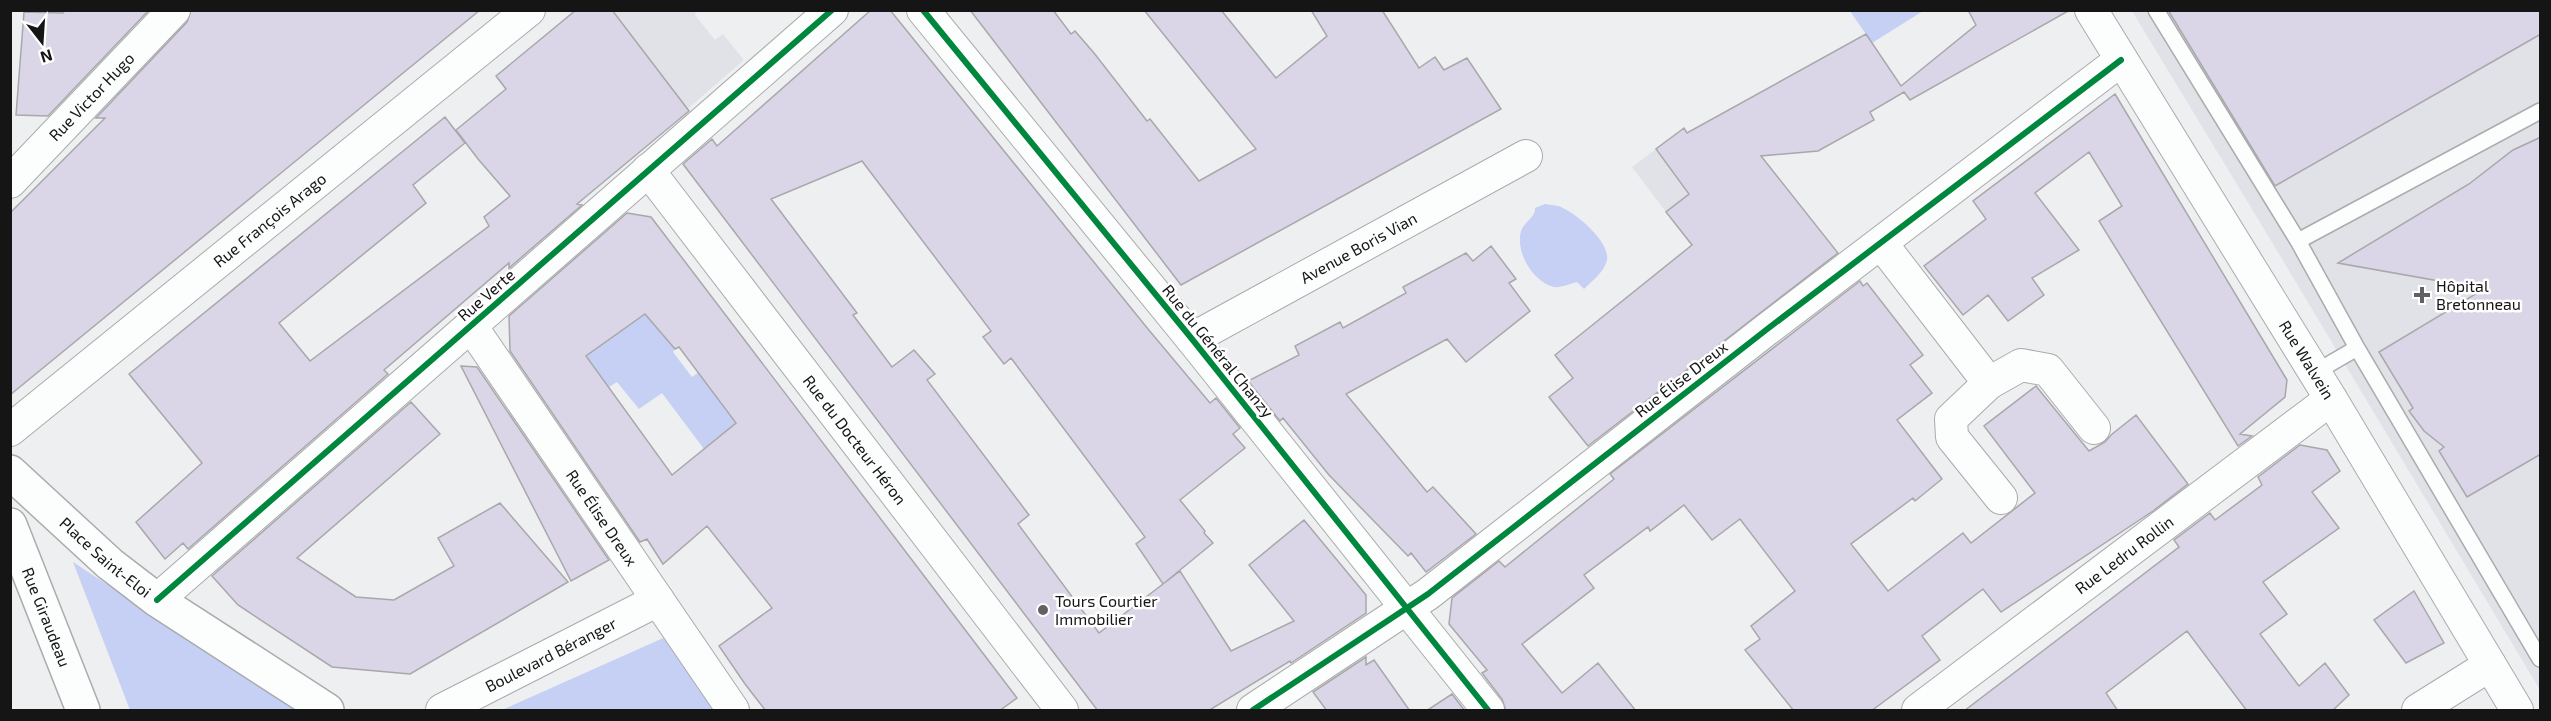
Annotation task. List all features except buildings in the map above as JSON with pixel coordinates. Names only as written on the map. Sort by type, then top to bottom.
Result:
[{"type":"street","name":"Rue Victor Hugo","points":[[10,182],[174,10]]},
{"type":"street","name":"Rue François Arago","points":[[10,430],[529,10]]},
{"type":"street","name":"Rue Verte","points":[[157,600],[832,10]]},
{"type":"street","name":"Rue du Général Chanzy","points":[[923,10],[1192,339],[1488,711]]},
{"type":"street","name":"Rue Walvein","points":[[2091,10],[2331,399],[2517,711]]},
{"type":"street","name":"Rue Élise Dreux","points":[[1253,711],[1407,609],[1766,330],[2121,60]]},
{"type":"street","name":"Avenue Boris Vian","points":[[1192,339],[1527,156]]},
{"type":"street","name":"Rue du Docteur Héron","points":[[648,170],[1062,711]]},
{"type":"street","points":[[1881,243],[1989,383]]},
{"type":"street","name":"Rue Élise Dreux","points":[[471,326],[733,711]]},
{"type":"street","points":[[2001,498],[1952,437],[1951,419],[1989,383],[2021,365],[2048,370],[2094,428]]},
{"type":"street","name":"Rue Ledru Rollin","points":[[1918,711],[2331,399]]},
{"type":"street","name":"Place Saint-Eloi","points":[[10,472],[110,564],[157,600],[327,711]]},
{"type":"street","name":"Rue Giraudeau","points":[[10,525],[83,711]]},
{"type":"street","name":"Boulevard Béranger","points":[[442,711],[658,600]]},
{"type":"street","points":[[2418,711],[2490,665]]},
{"type":"lane","points":[[2156,10],[2298,241],[2357,348],[2541,659]]},
{"type":"lane","points":[[2298,241],[2541,111]]},
{"type":"lane","points":[[2314,373],[2357,348]]},
{"type":"shaded area","points":[[615,11],[696,11],[695,15],[715,40],[723,34],[744,60],[662,131],[587,35]]},
{"type":"shaded area","points":[[1850,11],[1923,11],[1872,43]]},
{"type":"shaded area","name":"Hôpital Bretonneau","points":[[2132,11],[2540,11],[2540,690],[2267,234]]},
{"type":"shaded area","points":[[1684,128],[1717,173],[1666,212],[1632,167]]},
{"type":"shaded area","points":[[1545,204],[1561,207],[1577,217],[1604,245],[1607,253],[1606,264],[1584,289],[1577,282],[1556,287],[1546,284],[1533,273],[1523,257],[1521,231],[1534,214],[1535,208]]},
{"type":"shaded area","points":[[624,268],[656,324],[675,349],[673,352],[692,377],[699,372],[727,389],[717,398],[736,424],[704,449],[662,393],[639,409],[617,382],[609,387],[586,356]]},
{"type":"shaded area","points":[[73,562],[297,710],[130,710]]},
{"type":"shaded area","points":[[670,635],[718,710],[502,710]]},
{"type":"cycle path","points":[[157,600],[832,10]]},
{"type":"cycle path","points":[[923,10],[1192,339],[1488,710]]},
{"type":"cycle path","points":[[1253,710],[1428,594],[1766,330],[2121,60]]},
{"type":"place","name":"Hôpital Bretonneau","points":[[2422,295]]},
{"type":"place","name":"Tours Courtier Immobilier","points":[[1043,610]]}]
